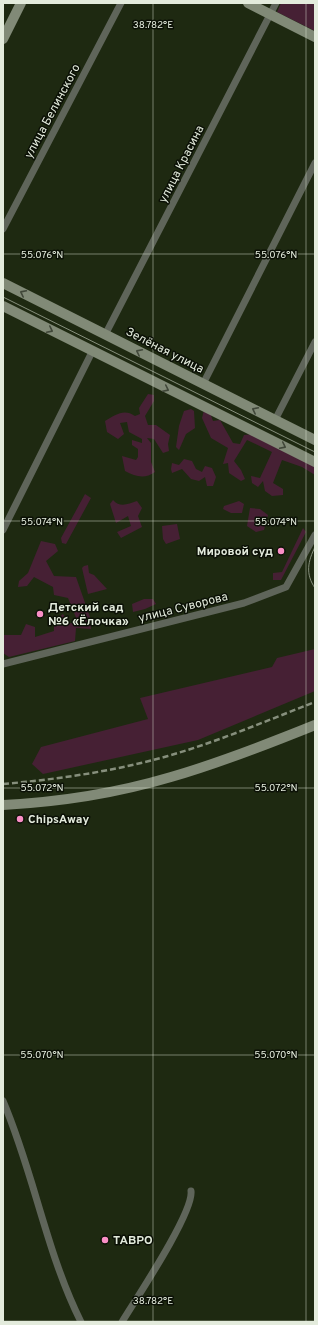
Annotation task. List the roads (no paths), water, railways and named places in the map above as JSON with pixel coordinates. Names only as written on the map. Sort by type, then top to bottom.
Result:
[{"type":"street","points":[[3,39],[21,3]]},
{"type":"street","name":"улица Белинского","points":[[3,229],[121,3]]},
{"type":"street","points":[[248,3],[315,37]]},
{"type":"street","name":"улица Красина","points":[[105,335],[276,3]]},
{"type":"street","points":[[203,384],[315,163]]},
{"type":"street","name":"Зелёная улица","points":[[3,283],[315,440]]},
{"type":"street","points":[[3,306],[92,352],[315,462]]},
{"type":"street","points":[[276,420],[315,342]]},
{"type":"street","points":[[3,530],[92,352]]},
{"type":"street","name":"улица Суворова","points":[[3,664],[244,604],[272,593],[286,587],[315,535]]},
{"type":"street","points":[[3,805],[60,800],[104,793],[171,777],[218,762],[315,725]]},
{"type":"street","points":[[3,1101],[12,1122],[46,1232],[72,1303],[81,1322]]},
{"type":"street","points":[[122,1322],[182,1224],[192,1198],[191,1191]]},
{"type":"tram line","points":[[3,297],[315,452]]},
{"type":"tram line","points":[[315,547],[309,562],[310,578],[315,588]]},
{"type":"railway","points":[[3,784],[89,773],[124,767],[163,757],[229,736],[315,702]]},
{"type":"place","name":"Мировой суд","points":[[281,551]]},
{"type":"place","name":"Детский сад №6 «Ёлочка»","points":[[40,614]]},
{"type":"place","name":"ChipsAway","points":[[20,819]]},
{"type":"place","name":"ТАВРО","points":[[105,1240]]}]
